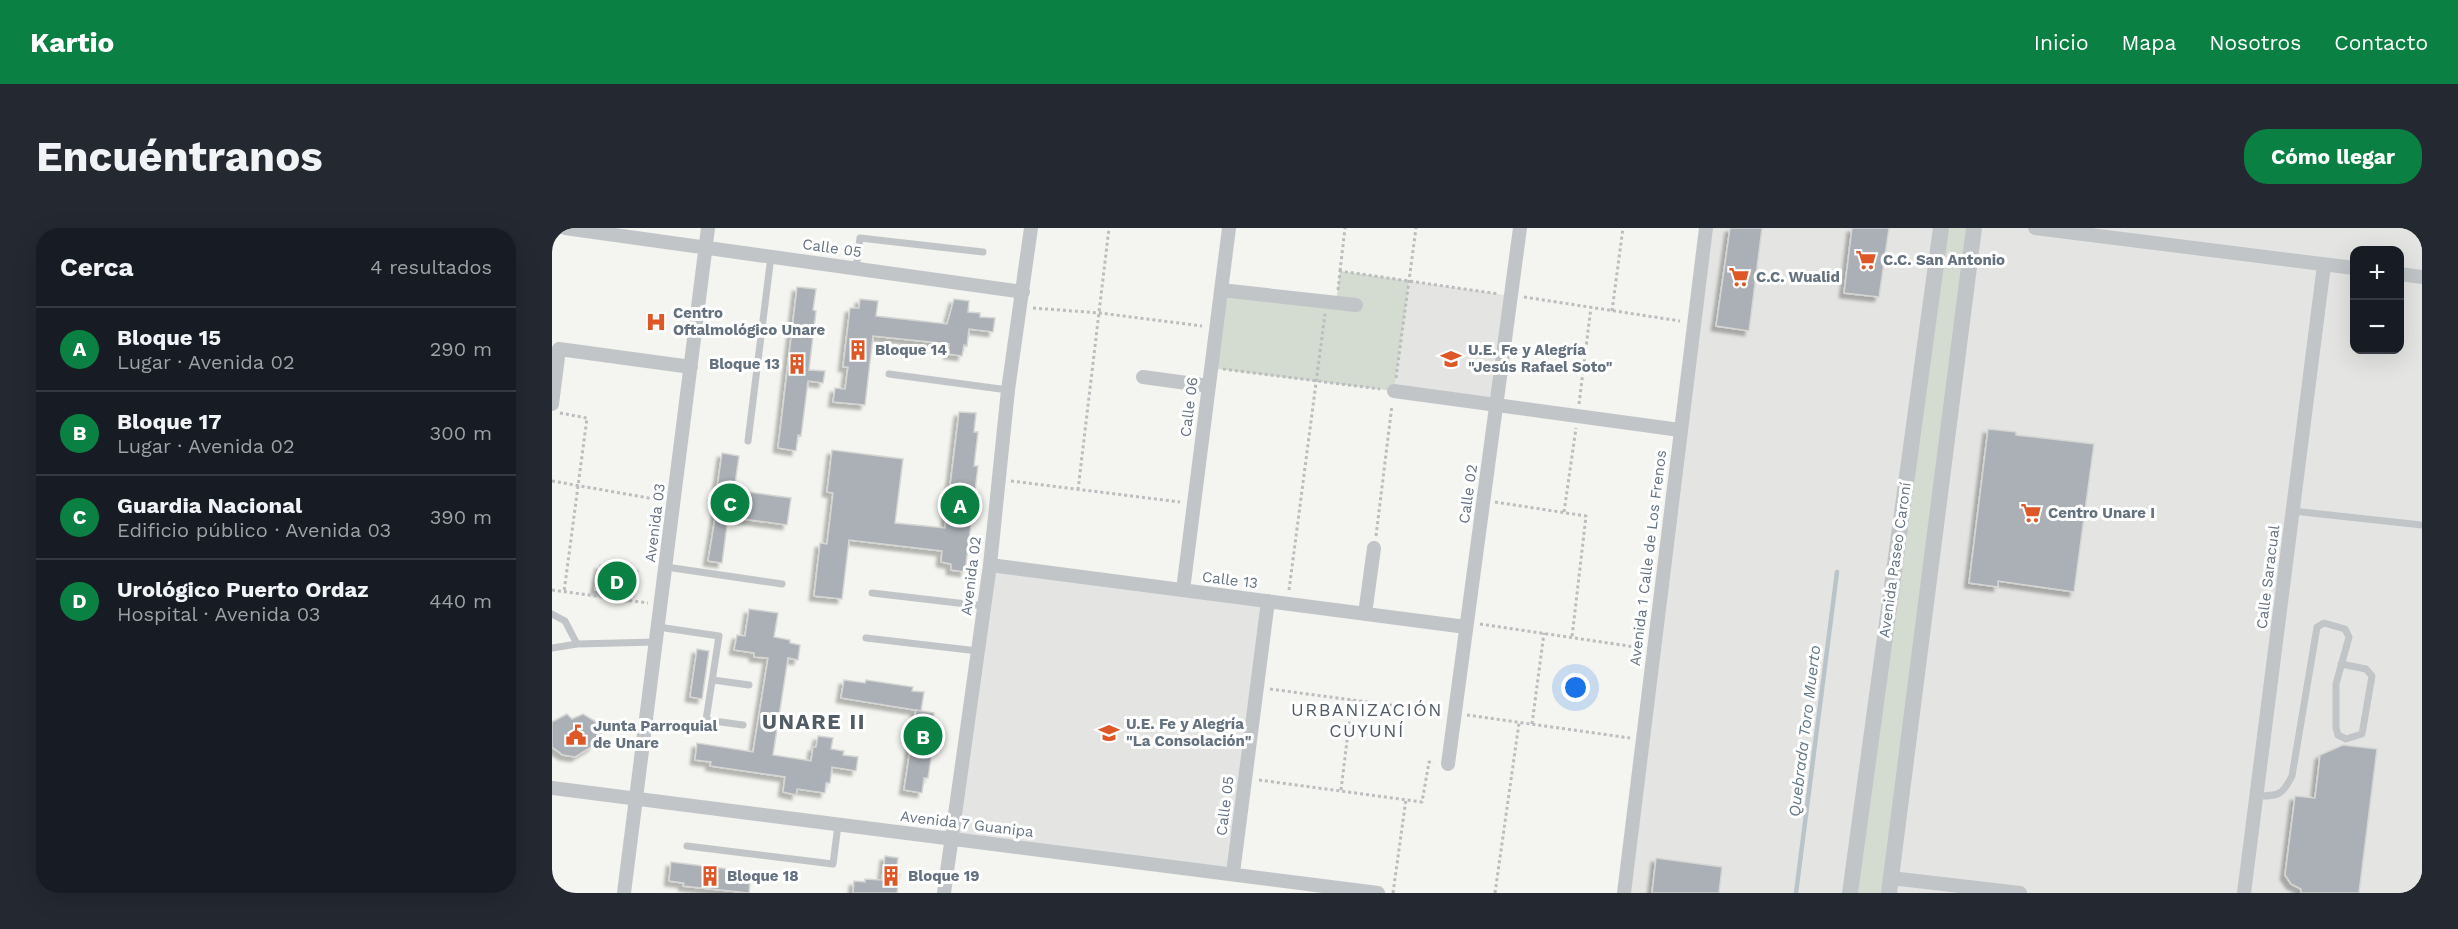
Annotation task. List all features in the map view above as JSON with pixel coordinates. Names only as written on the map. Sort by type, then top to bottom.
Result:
[{"type":"street","name":"Calle 05","points":[[566,228],[595,230],[706,248],[1023,292]]},
{"type":"street","name":"Avenida 03","points":[[624,893],[708,228]]},
{"type":"street","name":"Avenida 02","points":[[944,893],[990,565],[1008,390],[1031,228]]},
{"type":"street","name":"Calle 06","points":[[1183,590],[1229,228]]},
{"type":"street","name":"Calle 02","points":[[1448,764],[1520,228]]},
{"type":"street","name":"Avenida 1 Calle de Los Frenos","points":[[1624,893],[1652,650],[1706,228]]},
{"type":"street","name":"Avenida Paseo Caroní","points":[[1850,893],[1941,228]]},
{"type":"street","points":[[1974,228],[1890,886],[2020,893]]},
{"type":"street","points":[[2035,228],[2350,268]]},
{"type":"street","name":"Calle Saracual","points":[[2244,893],[2324,265]]},
{"type":"street","points":[[2404,275],[2422,277]]},
{"type":"street","points":[[1221,290],[1356,305]]},
{"type":"street","points":[[552,404],[560,349],[691,367]]},
{"type":"street","points":[[1143,377],[1209,386]]},
{"type":"street","points":[[1394,391],[1680,430]]},
{"type":"street","points":[[1365,614],[1374,548]]},
{"type":"street","name":"Calle 13","points":[[990,565],[1466,627]]},
{"type":"street","name":"Calle 05","points":[[1233,873],[1268,601]]},
{"type":"street","name":"Avenida 7 Guanipa","points":[[552,788],[1233,873],[1336,890],[1378,893]]},
{"type":"lane","points":[[856,268],[860,238],[983,252]]},
{"type":"lane","points":[[748,441],[771,256]]},
{"type":"lane","points":[[889,374],[1008,390]]},
{"type":"lane","points":[[2293,511],[2422,525]]},
{"type":"lane","points":[[666,567],[782,584]]},
{"type":"lane","points":[[872,593],[984,606]]},
{"type":"lane","points":[[552,614],[565,621],[577,644]]},
{"type":"lane","points":[[2256,796],[2278,796],[2292,776],[2317,627],[2325,623],[2345,629],[2349,637],[2341,664],[2336,684],[2338,735],[2346,739],[2362,734],[2372,676],[2366,669],[2341,664]]},
{"type":"lane","points":[[658,627],[719,636],[706,720],[743,725]]},
{"type":"lane","points":[[866,638],[978,651]]},
{"type":"lane","points":[[552,648],[577,644],[656,642]]},
{"type":"lane","points":[[713,680],[749,685]]},
{"type":"lane","points":[[687,846],[833,864],[838,825]]},
{"type":"path","points":[[1078,490],[1109,228]]},
{"type":"path","points":[[1287,604],[1317,382],[1331,303],[1340,272],[1345,228]]},
{"type":"path","points":[[1374,548],[1416,228]]},
{"type":"path","points":[[1612,310],[1623,228]]},
{"type":"path","points":[[1340,272],[1694,323]]},
{"type":"path","points":[[1021,307],[1100,313],[1216,328]]},
{"type":"path","points":[[1564,513],[1591,307]]},
{"type":"path","points":[[1211,368],[1394,391]]},
{"type":"path","points":[[552,412],[587,418],[564,592]]},
{"type":"path","points":[[1000,480],[1194,504]]},
{"type":"path","points":[[552,481],[674,502]]},
{"type":"path","points":[[1484,500],[1586,516],[1572,638]]},
{"type":"path","points":[[552,590],[661,605]]},
{"type":"path","points":[[1466,627],[1482,623],[1652,650]]},
{"type":"path","points":[[1532,724],[1544,633]]},
{"type":"path","points":[[1257,687],[1642,740]]},
{"type":"path","points":[[1341,791],[1352,700]]},
{"type":"path","points":[[1495,893],[1519,723]]},
{"type":"path","points":[[1245,778],[1422,802],[1429,762],[1448,764]]},
{"type":"path","points":[[1394,893],[1406,799]]},
{"type":"shaded area","points":[[1706,228],[1941,228],[1850,893],[1624,893]]},
{"type":"shaded area","points":[[1941,228],[1974,228],[1889,893],[1850,893]]},
{"type":"shaded area","points":[[1974,228],[2422,228],[2422,893],[1889,893]]},
{"type":"shaded area","points":[[1340,271],[1409,281],[1394,391],[1211,368],[1221,290],[1336,303]]},
{"type":"shaded area","name":"U.E. Fe y Alegría \"Jesús Rafael Soto\"","points":[[1409,281],[1512,296],[1497,405],[1394,391]]},
{"type":"shaded area","name":"U.E. Fe y Alegría \"La Consolación\"","points":[[990,565],[1268,601],[1233,873],[953,839]]},
{"type":"building","name":"C.C. Wualid","points":[[1730,228],[1762,228],[1749,331],[1716,326]]},
{"type":"building","name":"C.C. San Antonio","points":[[1852,228],[1889,228],[1879,297],[1844,293]]},
{"type":"building","name":"Bloque 13","points":[[797,287],[816,289],[813,310],[816,311],[809,370],[825,371],[823,383],[808,381],[801,436],[798,435],[796,451],[778,448]]},
{"type":"building","name":"Bloque 14","points":[[860,299],[878,301],[876,316],[947,324],[954,299],[969,301],[968,312],[980,313],[980,317],[995,318],[993,332],[969,329],[967,346],[964,345],[962,356],[948,354],[949,344],[873,336],[865,405],[833,402],[835,388],[845,389],[848,367],[843,367],[850,308],[859,308]]},
{"type":"building","points":[[959,412],[976,413],[974,432],[978,432],[974,466],[978,466],[965,572],[951,570],[951,564],[941,562],[942,551],[849,540],[842,599],[814,596],[820,543],[827,544],[833,493],[827,492],[832,450],[903,459],[895,523],[945,528]]},
{"type":"building","name":"Centro Unare I","points":[[1988,429],[2016,432],[2016,435],[2094,444],[2074,592],[1998,581],[1998,587],[1969,583]]},
{"type":"building","points":[[722,453],[739,456],[734,490],[791,498],[787,525],[728,517],[722,563],[708,561],[720,488],[717,488]]},
{"type":"building","points":[[600,565],[638,571],[634,597],[595,590]]},
{"type":"building","points":[[749,609],[778,613],[774,637],[790,640],[790,643],[800,645],[798,660],[788,658],[773,755],[811,761],[813,747],[816,747],[818,736],[833,738],[831,749],[844,751],[843,755],[858,757],[856,771],[832,767],[830,783],[826,783],[825,793],[797,789],[796,795],[783,792],[785,777],[710,766],[711,762],[695,760],[697,743],[753,752],[768,658],[754,657],[754,653],[734,650],[737,635],[745,636]]},
{"type":"building","points":[[697,649],[709,651],[702,699],[690,697]]},
{"type":"building","points":[[844,680],[865,683],[866,680],[913,687],[912,691],[924,692],[921,711],[841,698]]},
{"type":"building","points":[[916,710],[934,713],[932,730],[935,731],[928,778],[924,778],[922,793],[904,790]]},
{"type":"building","name":"Junta Parroquial de Unare","points":[[567,714],[572,719],[583,714],[603,726],[600,739],[594,740],[593,746],[575,757],[563,755],[552,747],[552,722]]},
{"type":"building","points":[[2343,745],[2377,749],[2359,893],[2301,893],[2301,889],[2291,884],[2285,875],[2295,796],[2315,798],[2320,755]]},
{"type":"building","name":"Bloque 19","points":[[885,856],[898,858],[896,873],[900,874],[897,893],[853,893],[854,881],[882,880]]},
{"type":"building","points":[[1656,858],[1722,867],[1719,893],[1652,893]]},
{"type":"building","name":"Bloque 18","points":[[671,862],[751,872],[749,893],[683,886],[684,883],[669,881]]},
{"type":"waterway","name":"Quebrada Toro Muerto","points":[[1796,893],[1837,572]]},
{"type":"place","name":"C.C. San Antonio","points":[[1866,260]]},
{"type":"place","name":"C.C. Wualid","points":[[1739,277]]},
{"type":"place","name":"Centro Oftalmológico Unare","points":[[656,322]]},
{"type":"place","name":"Bloque 14","points":[[858,350]]},
{"type":"place","name":"U.E. Fe y Alegría \"Jesús Rafael Soto\"","points":[[1451,359]]},
{"type":"place","name":"Bloque 13","points":[[797,364]]},
{"type":"place","name":"Guardia Nacional","points":[[730,503]]},
{"type":"place","name":"Bloque 15","points":[[960,505]]},
{"type":"place","name":"Centro Unare I","points":[[2031,513]]},
{"type":"place","name":"Urológico Puerto Ordaz","points":[[617,581]]},
{"type":"place","name":"U.E. Fe y Alegría \"La Consolación\"","points":[[1109,733]]},
{"type":"place","name":"Junta Parroquial de Unare","points":[[576,735]]},
{"type":"place","name":"Bloque 17","points":[[923,736]]},
{"type":"place","name":"Bloque 18","points":[[710,876]]},
{"type":"place","name":"Bloque 19","points":[[891,876]]},
{"type":"district","name":"URBANIZACIÓN CUYUNÍ","points":[[1367,720]]},
{"type":"district","name":"UNARE II","points":[[814,722]]}]
